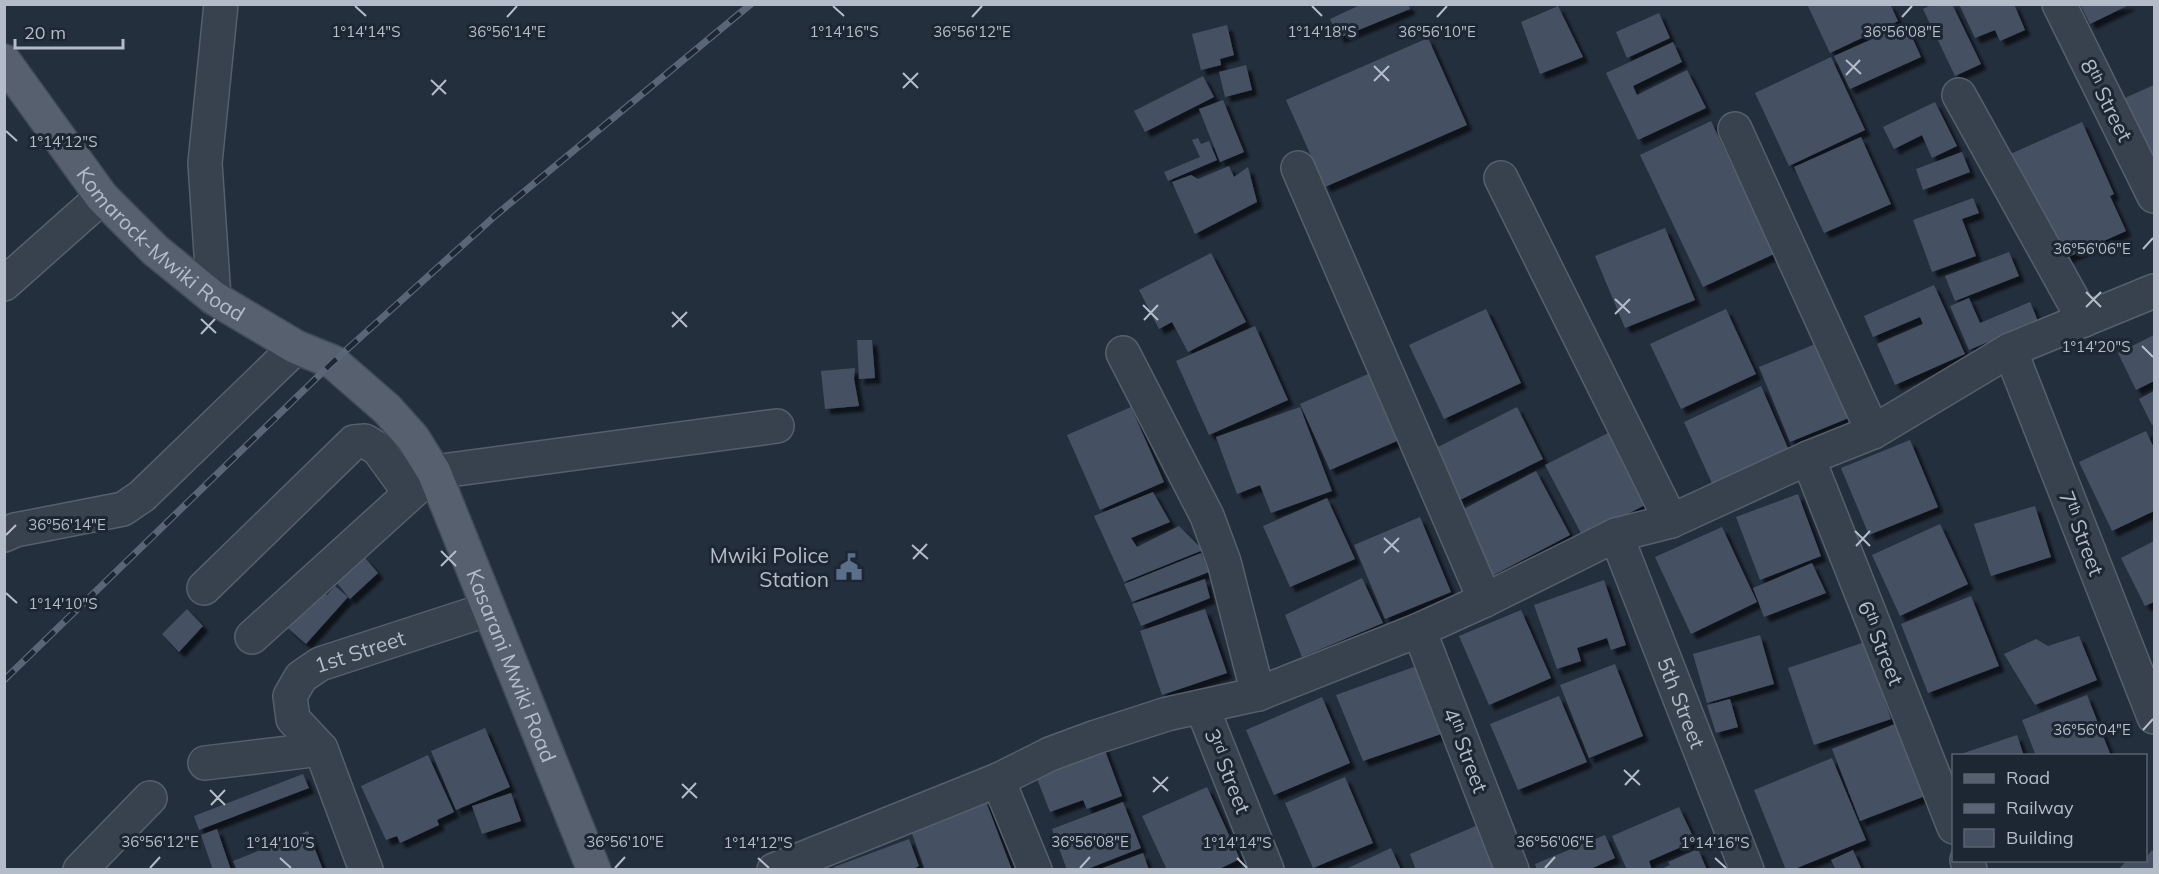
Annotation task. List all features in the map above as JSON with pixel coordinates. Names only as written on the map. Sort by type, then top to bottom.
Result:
[{"type":"main road","name":"Komarock-Mwiki Road","points":[[4,61],[102,196],[155,250],[214,298],[296,347]]},
{"type":"main road","name":"Kasarani Mwiki Road","points":[[296,347],[333,362],[371,394],[413,438],[422,483],[489,609],[594,870]]},
{"type":"street","points":[[214,298],[205,163],[221,4]]},
{"type":"street","name":"8ᵗʰ Street","points":[[2059,4],[2154,196]]},
{"type":"street","points":[[1959,95],[2084,320]]},
{"type":"street","points":[[1735,129],[1873,432]]},
{"type":"street","points":[[1298,168],[1485,600]]},
{"type":"street","points":[[1501,178],[1671,521]]},
{"type":"street","points":[[4,284],[102,196]]},
{"type":"street","points":[[791,866],[998,780],[1050,754],[1167,714],[1258,694],[1419,630],[1616,535],[1671,521],[1808,458],[1873,432],[2010,350],[2154,291]]},
{"type":"street","points":[[4,535],[15,530],[123,508],[142,496],[296,347]]},
{"type":"street","name":"7ᵗʰ Street","points":[[2010,350],[2154,717]]},
{"type":"street","points":[[1123,353],[1207,516],[1224,562],[1258,694]]},
{"type":"street","points":[[252,637],[422,483],[777,426]]},
{"type":"street","points":[[204,588],[354,442],[365,441],[422,483]]},
{"type":"street","name":"6ᵗʰ Street","points":[[1808,458],[1952,824]]},
{"type":"street","name":"5th Street","points":[[1616,535],[1747,870]]},
{"type":"street","name":"1st Street","points":[[366,870],[321,749],[293,719],[290,696],[301,677],[320,664],[489,609]]},
{"type":"street","name":"4ᵗʰ Street","points":[[1419,630],[1512,870]]},
{"type":"street","name":"3ʳᵈ Street","points":[[1202,707],[1267,870]]},
{"type":"street","points":[[205,763],[321,749]]},
{"type":"street","points":[[998,780],[1035,870]]},
{"type":"street","points":[[80,870],[150,798]]},
{"type":"building","points":[[1362,4],[1408,4],[1410,9],[1339,38],[1330,19]]},
{"type":"building","points":[[1807,4],[1890,4],[1898,21],[1830,53]]},
{"type":"building","points":[[1933,4],[1952,4],[1981,64],[1955,76],[1923,9]]},
{"type":"building","points":[[1959,4],[2014,4],[2025,30],[2000,41],[1995,30],[1975,38]]},
{"type":"building","points":[[2080,4],[2131,4],[2090,24]]},
{"type":"building","points":[[1558,6],[1583,57],[1540,74],[1521,22]]},
{"type":"building","points":[[1659,13],[1670,38],[1627,58],[1616,32]]},
{"type":"building","points":[[1906,24],[1921,57],[1850,89],[1834,56]]},
{"type":"building","points":[[1227,25],[1234,55],[1220,59],[1221,65],[1201,70],[1192,34]]},
{"type":"building","points":[[1428,38],[1467,125],[1325,187],[1286,100]]},
{"type":"building","points":[[1673,42],[1682,62],[1633,86],[1637,95],[1687,70],[1706,108],[1638,140],[1606,73]]},
{"type":"building","points":[[1831,57],[1865,130],[1789,166],[1755,93]]},
{"type":"building","points":[[1246,65],[1252,90],[1225,97],[1219,72]]},
{"type":"building","points":[[1203,76],[1214,97],[1145,132],[1134,111]]},
{"type":"building","points":[[2154,85],[2154,174],[2116,102]]},
{"type":"building","points":[[1223,100],[1244,152],[1220,162],[1199,109]]},
{"type":"building","points":[[1935,102],[1957,146],[1932,158],[1922,135],[1894,149],[1883,127]]},
{"type":"building","points":[[1711,121],[1774,254],[1703,287],[1640,155]]},
{"type":"building","points":[[2082,122],[2114,194],[2110,196],[2126,231],[2055,263],[2006,156]]},
{"type":"building","points":[[1861,137],[1891,204],[1824,233],[1794,167]]},
{"type":"building","points":[[1198,138],[1201,144],[1209,141],[1217,160],[1168,181],[1164,172],[1200,157],[1192,140]]},
{"type":"building","points":[[1962,152],[1970,172],[1923,190],[1916,169]]},
{"type":"building","points":[[1229,166],[1234,177],[1248,167],[1257,202],[1195,234],[1172,182],[1191,175],[1198,179]]},
{"type":"building","points":[[1973,198],[1979,213],[1962,219],[1976,256],[1932,272],[1913,220]]},
{"type":"building","points":[[1665,228],[1695,300],[1625,328],[1595,256]]},
{"type":"building","points":[[2009,252],[2019,276],[1955,301],[1945,276]]},
{"type":"building","points":[[1211,253],[1246,322],[1188,352],[1172,322],[1159,329],[1139,290]]},
{"type":"building","points":[[1934,285],[1965,354],[1895,385],[1877,344],[1923,324],[1920,317],[1873,337],[1864,316]]},
{"type":"building","points":[[1969,298],[1980,323],[2030,302],[2038,321],[1969,350],[1950,306]]},
{"type":"building","points":[[1486,309],[1521,383],[1444,419],[1409,345]]},
{"type":"building","points":[[1726,309],[1756,374],[1681,409],[1650,344]]},
{"type":"building","points":[[1255,326],[1288,400],[1209,435],[1176,361]]},
{"type":"building","points":[[2154,335],[2154,381],[2136,390],[2118,353]]},
{"type":"building","points":[[857,340],[872,340],[875,378],[859,379]]},
{"type":"building","points":[[1825,340],[1856,415],[1790,442],[1759,367]]},
{"type":"building","points":[[855,368],[854,379],[859,406],[825,409],[821,371]]},
{"type":"building","points":[[1368,374],[1397,441],[1330,470],[1300,404]]},
{"type":"building","points":[[1761,386],[1791,455],[1716,492],[1684,422]]},
{"type":"building","points":[[2154,391],[2154,424],[2152,425],[2139,399]]},
{"type":"building","points":[[1131,407],[1164,482],[1100,510],[1067,435]]},
{"type":"building","points":[[1300,407],[1332,491],[1271,513],[1260,485],[1237,494],[1216,437]]},
{"type":"building","points":[[1517,407],[1543,459],[1458,501],[1432,450]]},
{"type":"building","points":[[2146,431],[2154,448],[2154,511],[2112,531],[2079,462]]},
{"type":"building","points":[[1610,432],[1647,504],[1583,537],[1545,465]]},
{"type":"building","points":[[1910,440],[1938,507],[1869,535],[1841,468]]},
{"type":"building","points":[[1536,471],[1570,535],[1492,576],[1458,512]]},
{"type":"building","points":[[1153,492],[1170,522],[1131,538],[1137,547],[1179,526],[1203,550],[1124,582],[1094,516]]},
{"type":"building","points":[[1798,494],[1821,556],[1760,580],[1736,517]]},
{"type":"building","points":[[1327,498],[1355,559],[1290,587],[1263,526]]},
{"type":"building","points":[[2035,506],[2051,557],[1991,576],[1974,524]]},
{"type":"building","points":[[1420,517],[1451,592],[1385,619],[1354,545]]},
{"type":"building","points":[[1940,524],[1968,584],[1900,616],[1872,555]]},
{"type":"building","points":[[1722,527],[1757,602],[1691,634],[1655,557]]},
{"type":"building","points":[[2154,541],[2154,602],[2145,606],[2121,558]]},
{"type":"building","points":[[1201,553],[1209,572],[1132,602],[1124,584]]},
{"type":"building","points":[[365,558],[378,573],[350,599],[337,583]]},
{"type":"building","points":[[1812,563],[1826,593],[1764,617],[1753,588]]},
{"type":"building","points":[[1362,578],[1383,623],[1302,657],[1285,615]]},
{"type":"building","points":[[1205,579],[1210,598],[1141,626],[1132,604]]},
{"type":"building","points":[[1604,580],[1626,645],[1611,650],[1607,638],[1577,648],[1581,661],[1557,669],[1534,605]]},
{"type":"building","points":[[335,586],[348,597],[306,644],[288,628],[322,590],[327,595]]},
{"type":"building","points":[[1971,596],[1999,666],[1928,693],[1901,624]]},
{"type":"building","points":[[187,609],[203,626],[179,652],[162,634]]},
{"type":"building","points":[[1205,609],[1227,673],[1162,695],[1140,631]]},
{"type":"building","points":[[1521,610],[1551,678],[1489,705],[1459,636]]},
{"type":"building","points":[[1760,635],[1774,684],[1707,703],[1693,654]]},
{"type":"building","points":[[2079,636],[2097,680],[2035,705],[2004,654],[2036,639],[2048,646]]},
{"type":"building","points":[[1865,642],[1891,719],[1814,745],[1788,668]]},
{"type":"building","points":[[1422,664],[1447,732],[1363,761],[1336,695]]},
{"type":"building","points":[[1615,664],[1643,736],[1589,758],[1560,685]]},
{"type":"building","points":[[2087,695],[2110,754],[2035,754],[2022,720]]},
{"type":"building","points":[[1559,696],[1587,762],[1518,790],[1490,724]]},
{"type":"building","points":[[1322,697],[1350,763],[1274,795],[1246,730]]},
{"type":"building","points":[[1730,699],[1738,727],[1716,733],[1707,705]]},
{"type":"building","points":[[1905,720],[1933,793],[1860,821],[1832,749]]},
{"type":"building","points":[[485,728],[510,787],[456,810],[431,751]]},
{"type":"building","points":[[2017,735],[2023,754],[1961,754]]},
{"type":"building","points":[[1103,745],[1122,796],[1087,809],[1083,800],[1050,812],[1034,771]]},
{"type":"building","points":[[428,755],[454,812],[437,820],[439,825],[400,843],[397,836],[386,840],[361,786]]},
{"type":"building","points":[[1832,758],[1866,840],[1792,870],[1786,870],[1754,790]]},
{"type":"building","points":[[303,774],[309,788],[199,830],[194,816]]},
{"type":"building","points":[[1345,777],[1373,843],[1313,868],[1285,803]]},
{"type":"building","points":[[1207,787],[1240,859],[1217,870],[1167,870],[1142,816]]},
{"type":"building","points":[[511,793],[521,821],[482,834],[472,806]]},
{"type":"building","points":[[985,799],[1012,870],[925,870],[910,828]]},
{"type":"building","points":[[1123,802],[1141,848],[1085,870],[1067,870],[1052,829]]},
{"type":"building","points":[[1679,807],[1695,841],[1649,861],[1652,870],[1627,870],[1612,836]]},
{"type":"building","points":[[1478,825],[1498,870],[1416,870],[1410,854]]},
{"type":"building","points":[[217,829],[231,870],[213,870],[201,835]]},
{"type":"building","points":[[308,831],[323,870],[237,870],[233,861]]},
{"type":"building","points":[[1605,835],[1615,858],[1588,870],[1537,870],[1535,864]]},
{"type":"building","points":[[909,839],[919,866],[911,870],[835,870],[834,867]]},
{"type":"building","points":[[1391,848],[1401,870],[1344,870]]},
{"type":"building","points":[[1698,849],[1707,870],[1659,870],[1670,865],[1668,862]]},
{"type":"building","points":[[1853,850],[1862,870],[1836,870],[1831,860]]},
{"type":"building","points":[[2152,850],[2154,870],[2118,870],[2125,862],[2147,862],[2147,857]]},
{"type":"building","points":[[1143,853],[1149,870],[1100,870],[1100,869]]},
{"type":"railway","points":[[4,680],[333,362],[496,215],[751,4]]},
{"type":"place","name":"Mwiki Police Station","points":[[849,567]]}]
